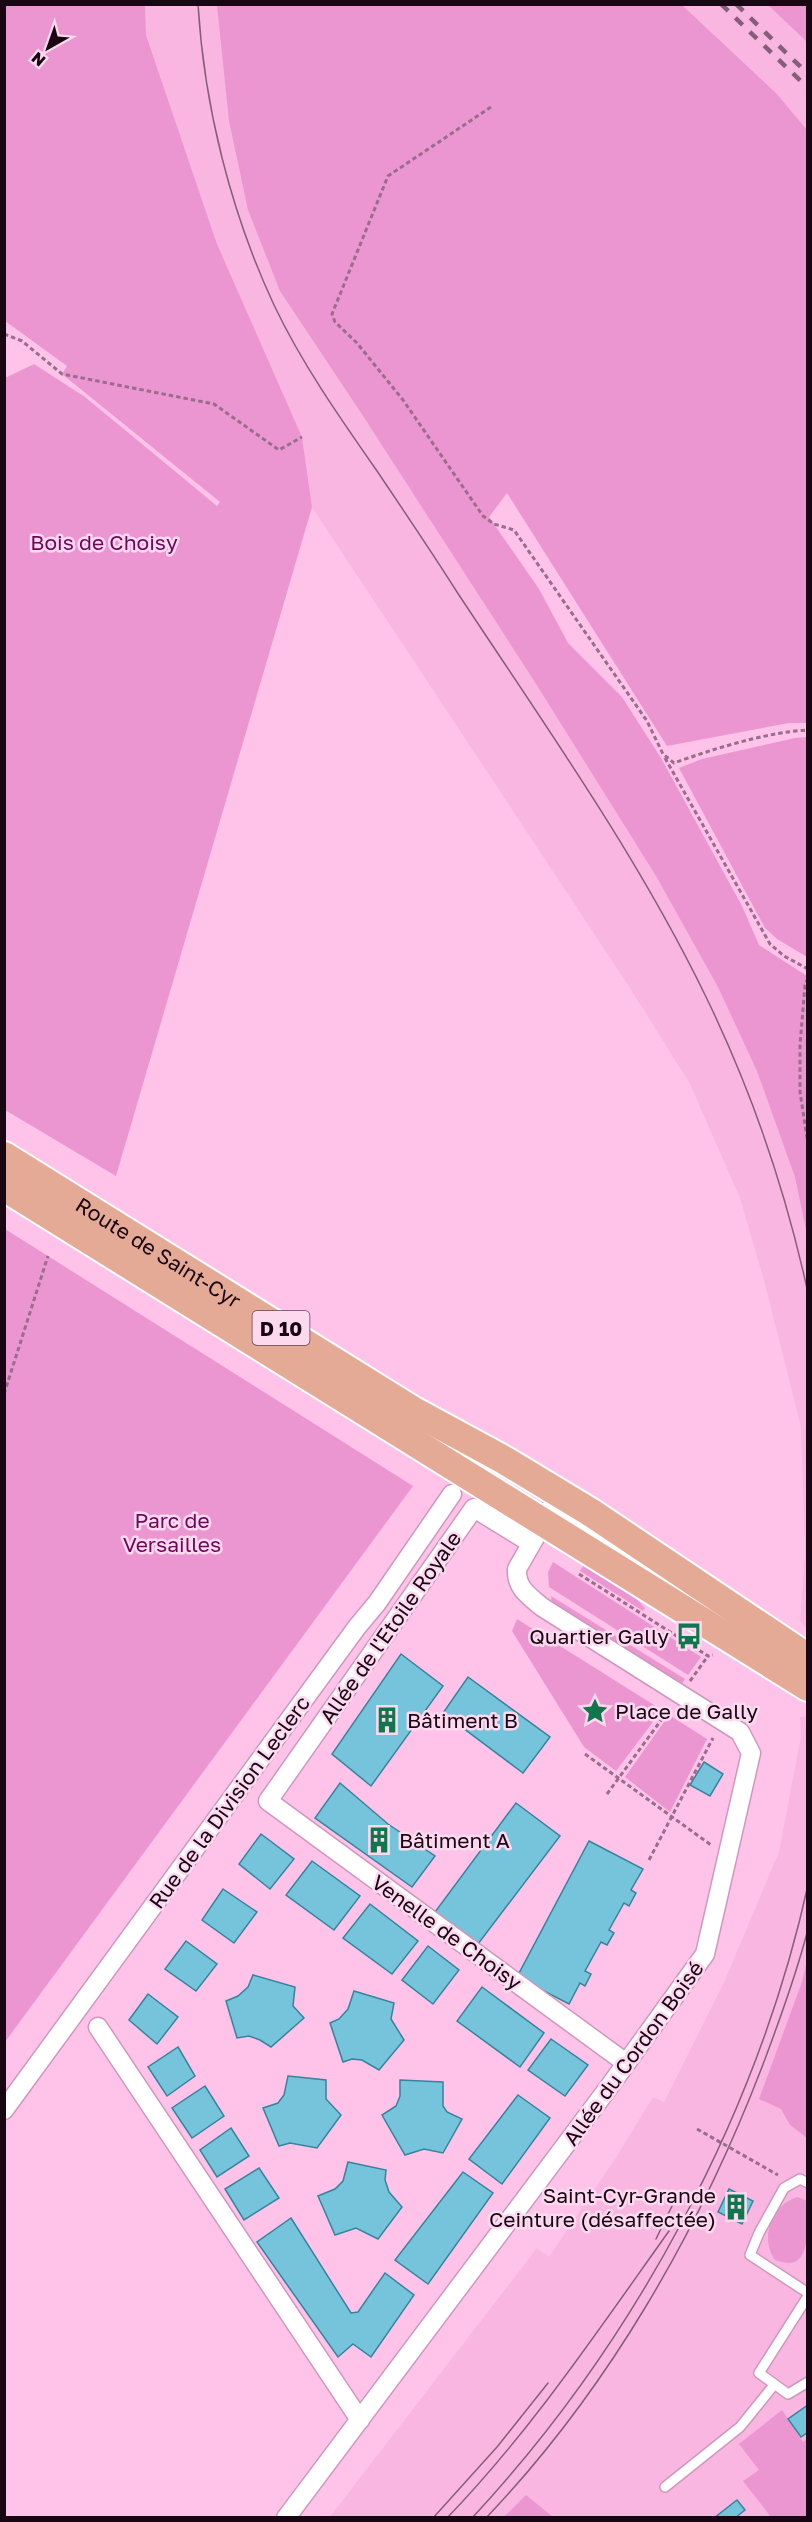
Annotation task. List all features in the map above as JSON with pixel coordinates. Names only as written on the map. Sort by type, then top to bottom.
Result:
[{"type":"main road","name":"Route de Saint-Cyr","points":[[4,1156],[412,1410],[504,1460],[546,1517]]},
{"type":"main road","name":"Route de Saint-Cyr","points":[[4,1187],[546,1517]]},
{"type":"main road","name":"D 10","points":[[546,1517],[730,1608],[807,1658]]},
{"type":"main road","name":"D 10","points":[[546,1517],[807,1687]]},
{"type":"street","name":"Rue de la Division Leclerc","points":[[4,2110],[357,1627],[377,1603],[452,1494]]},
{"type":"street","name":"Allée de l'Etoile Royale","points":[[268,1801],[474,1508],[546,1517]]},
{"type":"street","name":"Allée du Cordon Boisé","points":[[286,2517],[705,1954],[751,1753],[740,1732],[542,1607],[524,1592],[517,1580],[517,1569],[546,1517]]},
{"type":"street","name":"Venelle de Choisy","points":[[268,1801],[626,2063]]},
{"type":"street","points":[[98,2027],[360,2420]]},
{"type":"lane","points":[[807,2183],[800,2179],[784,2188],[750,2254],[807,2294],[759,2373],[788,2394],[807,2382]]},
{"type":"lane","points":[[665,2487],[740,2427],[774,2385]]},
{"type":"path","points":[[491,107],[388,176],[332,314],[335,322],[357,343],[403,400],[483,516],[494,524],[514,530],[647,721],[663,754],[770,944],[784,956],[807,969]]},
{"type":"path","points":[[4,334],[22,341],[62,374],[214,404],[279,450],[302,437]]},
{"type":"path","points":[[663,754],[674,763],[700,754],[780,734],[807,730]]},
{"type":"path","points":[[807,978],[800,1045],[800,1092],[807,1144]]},
{"type":"path","points":[[4,1394],[48,1256]]},
{"type":"path","points":[[695,1674],[708,1656]]},
{"type":"path","points":[[607,1794],[674,1702]]},
{"type":"path","points":[[669,1710],[678,1715]]},
{"type":"path","points":[[704,1732],[722,1743]]},
{"type":"path","points":[[649,1860],[713,1738]]},
{"type":"path","points":[[585,1754],[727,1856]]},
{"type":"path","points":[[696,2129],[793,2183]]},
{"type":"shaded area","points":[[145,5],[241,5],[255,126],[808,1107],[807,1629],[800,1622],[805,1554],[801,1427],[765,1284],[740,1198],[690,1084],[630,988],[312,507],[302,437],[217,244],[146,35]]},
{"type":"shaded area","points":[[682,5],[768,5],[807,42],[807,130],[777,94]]},
{"type":"shaded area","points":[[807,1716],[808,1961],[803,1982],[808,1985],[807,2517],[329,2518],[537,2248],[549,2257],[617,2156],[653,2097],[664,2102],[725,1980],[779,1852],[801,1736],[800,1717]]},
{"type":"green space","name":"Bois de Choisy","points":[[4,5],[145,5],[146,35],[217,244],[302,437],[312,507],[116,1176],[5,1110],[5,378],[34,364],[85,397],[217,506],[220,502],[62,374],[67,366],[5,321]]},
{"type":"green space","points":[[217,5],[682,5],[777,94],[807,130],[807,723],[789,723],[667,746],[507,493],[489,517],[539,589],[568,643],[622,697],[661,758],[742,906],[759,945],[807,976],[807,1234],[795,1177],[757,1071],[718,987],[656,876],[538,687],[280,291],[248,210],[229,121]]},
{"type":"green space","points":[[768,5],[807,5],[807,42]]},
{"type":"green space","points":[[808,737],[807,957],[777,939],[765,928],[679,768],[702,759]]},
{"type":"green space","name":"Parc de Versailles","points":[[5,1229],[413,1486],[5,2042]]},
{"type":"green space","points":[[553,1562],[701,1657],[688,1675],[549,1587],[548,1572]]},
{"type":"green space","points":[[586,1562],[624,1585],[645,1608],[643,1611],[580,1571]]},
{"type":"green space","points":[[551,1596],[685,1679],[681,1685],[552,1604]]},
{"type":"green space","points":[[517,1619],[662,1710],[616,1771],[584,1747],[512,1631]]},
{"type":"green space","points":[[669,1715],[707,1739],[670,1812],[625,1777]]},
{"type":"green space","points":[[807,1961],[807,2138],[790,2125],[781,2109],[759,2099],[802,1982]]},
{"type":"green space","points":[[798,2197],[807,2201],[808,2228],[805,2248],[802,2256],[796,2261],[789,2263],[775,2260],[768,2241],[771,2222],[781,2207]]},
{"type":"green space","points":[[782,2410],[803,2442],[807,2439],[807,2517],[771,2517],[743,2481],[759,2470],[739,2444]]},
{"type":"green space","points":[[526,2495],[553,2517],[504,2517]]},
{"type":"building","name":"Bâtiment B","points":[[401,1654],[443,1686],[371,1786],[332,1754]]},
{"type":"building","points":[[468,1677],[550,1737],[523,1773],[443,1713]]},
{"type":"building","points":[[704,1762],[723,1774],[710,1796],[690,1785]]},
{"type":"building","name":"Bâtiment A","points":[[340,1783],[388,1824],[435,1856],[412,1887],[315,1818]]},
{"type":"building","points":[[516,1803],[560,1836],[478,1944],[435,1912]]},
{"type":"building","points":[[261,1834],[294,1859],[270,1889],[239,1864]]},
{"type":"building","points":[[589,1841],[643,1869],[631,1890],[636,1893],[629,1906],[624,1903],[609,1930],[614,1933],[607,1945],[601,1942],[585,1971],[591,1974],[585,1986],[580,1983],[569,2004],[517,1977]]},
{"type":"building","points":[[312,1861],[360,1896],[334,1930],[286,1895]]},
{"type":"building","points":[[223,1889],[257,1912],[234,1943],[202,1920]]},
{"type":"building","points":[[370,1904],[418,1941],[392,1974],[343,1938]]},
{"type":"building","points":[[186,1941],[217,1964],[196,1991],[165,1969]]},
{"type":"building","points":[[428,1946],[459,1970],[433,2004],[402,1980]]},
{"type":"building","points":[[253,1975],[295,1987],[293,2006],[304,2018],[271,2047],[249,2036],[237,2038],[226,2001],[238,1996],[248,1987]]},
{"type":"building","points":[[482,1987],[544,2033],[520,2067],[457,2021]]},
{"type":"building","points":[[354,1991],[394,2003],[391,2019],[404,2040],[379,2070],[362,2060],[352,2059],[343,2062],[330,2023],[339,2019],[348,2009]]},
{"type":"building","points":[[148,1994],[178,2017],[157,2044],[129,2020]]},
{"type":"building","points":[[551,2039],[588,2065],[565,2096],[528,2070]]},
{"type":"building","points":[[178,2047],[195,2076],[167,2096],[148,2067]]},
{"type":"building","points":[[288,2076],[326,2080],[326,2099],[341,2115],[317,2148],[290,2143],[279,2146],[263,2108],[278,2103],[284,2095]]},
{"type":"building","points":[[400,2080],[443,2082],[443,2106],[447,2112],[462,2119],[443,2153],[424,2149],[405,2155],[382,2115],[396,2106],[400,2096]]},
{"type":"building","points":[[205,2086],[224,2116],[192,2138],[172,2108]]},
{"type":"building","points":[[518,2095],[550,2118],[502,2184],[469,2159]]},
{"type":"building","points":[[231,2128],[249,2156],[217,2177],[200,2150]]},
{"type":"building","points":[[348,2162],[386,2170],[385,2180],[389,2192],[402,2207],[378,2239],[356,2228],[335,2235],[318,2196],[335,2189],[343,2181]]},
{"type":"building","points":[[259,2168],[279,2198],[244,2220],[225,2189]]},
{"type":"building","points":[[463,2172],[493,2193],[428,2284],[395,2260]]},
{"type":"building","name":"Saint-Cyr-Grande Ceinture (désaffectée)","points":[[729,2189],[753,2201],[742,2224],[718,2212]]},
{"type":"building","points":[[291,2218],[351,2313],[358,2312],[385,2273],[414,2295],[371,2357],[353,2344],[338,2357],[257,2242]]},
{"type":"building","points":[[808,2405],[808,2432],[801,2437],[788,2419]]},
{"type":"building","points":[[737,2500],[745,2510],[735,2518],[714,2518]]},
{"type":"tram line","points":[[198,4],[206,81],[222,158],[245,234],[274,305],[322,390],[589,791],[680,946],[723,1034],[753,1106],[778,1180],[808,1293]]},
{"type":"tram line","points":[[472,2518],[531,2451],[585,2379],[636,2303],[681,2223],[722,2141],[757,2057],[786,1971],[808,1885]]},
{"type":"tram line","points":[[486,2518],[572,2417],[646,2306],[679,2248],[737,2128],[762,2067],[793,1981],[808,1929]]},
{"type":"tram line","points":[[656,2239],[672,2206]]},
{"type":"tram line","points":[[447,2518],[478,2485],[536,2415],[669,2231]]},
{"type":"tram line","points":[[433,2518],[497,2447],[548,2383]]},
{"type":"railway","points":[[721,4],[808,88]]},
{"type":"railway","points":[[736,4],[808,74]]},
{"type":"place","name":"Quartier Gally","points":[[689,1636]]},
{"type":"place","name":"Place de Gally","points":[[595,1711]]},
{"type":"place","name":"Bâtiment B","points":[[387,1720]]},
{"type":"place","name":"Bâtiment A","points":[[379,1840]]},
{"type":"place","name":"Saint-Cyr-Grande Ceinture (désaffectée)","points":[[736,2207]]}]
